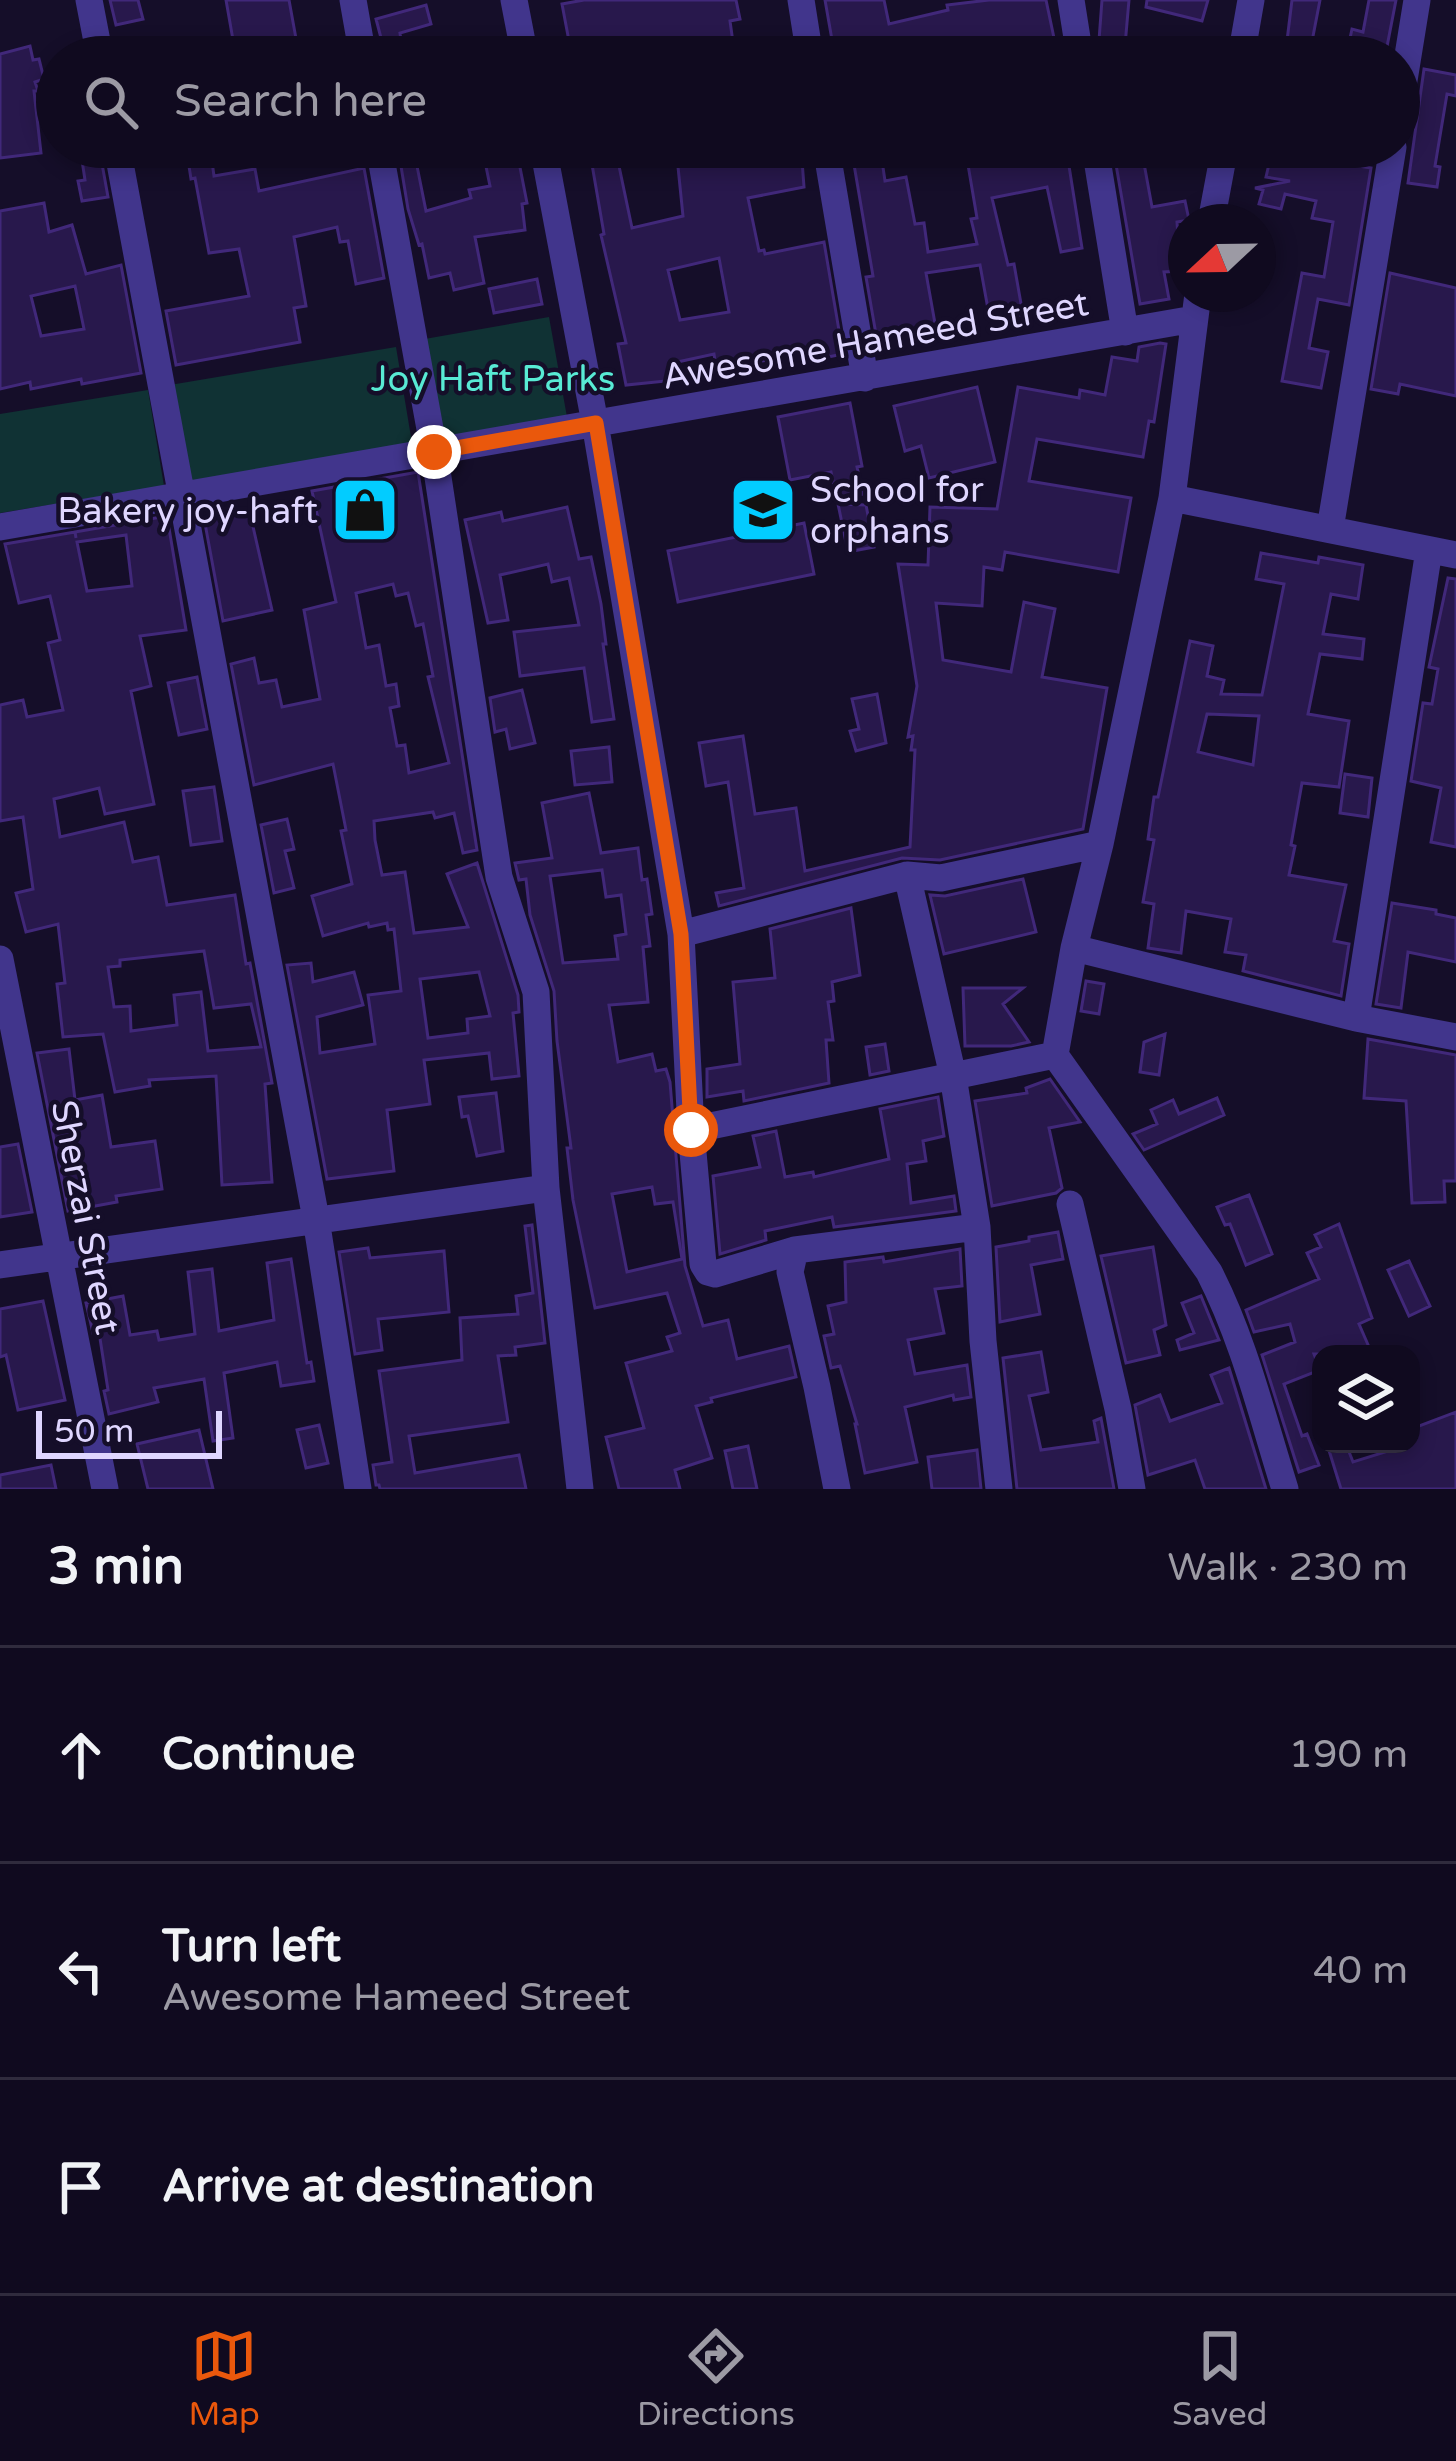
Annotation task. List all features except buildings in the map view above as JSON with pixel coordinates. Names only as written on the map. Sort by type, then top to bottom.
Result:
[{"type":"street","points":[[89,0],[96,36]]},
{"type":"street","points":[[353,0],[359,36]]},
{"type":"street","points":[[514,0],[521,36]]},
{"type":"street","points":[[801,0],[807,36]]},
{"type":"street","points":[[1071,0],[1077,36]]},
{"type":"street","points":[[1245,36],[1251,0]]},
{"type":"street","points":[[1412,36],[1418,0]]},
{"type":"street","points":[[121,168],[316,1219],[358,1489]]},
{"type":"street","points":[[384,168],[434,452],[499,877],[536,992],[546,1188],[580,1489]]},
{"type":"street","points":[[547,168],[596,423],[681,934],[703,1264],[716,1274],[795,1250],[976,1228]]},
{"type":"street","points":[[830,168],[865,379]]},
{"type":"street","points":[[1098,168],[1125,332]]},
{"type":"street","points":[[1214,204],[1221,168]]},
{"type":"street","points":[[1330,529],[1390,168]]},
{"type":"street","name":"Awesome Hameed Street","points":[[0,527],[1125,332],[1180,312]]},
{"type":"street","points":[[1195,312],[1172,498],[1055,1055],[1209,1272],[1243,1356],[1285,1489]]},
{"type":"street","points":[[1172,498],[1442,552],[1356,1018]]},
{"type":"street","points":[[681,934],[907,875],[941,878],[1100,844]]},
{"type":"street","points":[[907,875],[953,1076],[976,1228],[999,1489]]},
{"type":"street","points":[[1074,949],[1356,1018],[1456,1037]]},
{"type":"street","name":"Sherzai Street","points":[[0,959],[105,1489]]},
{"type":"street","points":[[691,1130],[1055,1055]]},
{"type":"street","points":[[0,1265],[546,1188]]},
{"type":"street","points":[[1070,1204],[1132,1489]]},
{"type":"street","points":[[795,1250],[790,1272],[837,1489]]},
{"type":"green space","name":"Joy Haft Parks","points":[[549,317],[567,417],[437,440],[419,340]]},
{"type":"green space","name":"Joy Haft Parks","points":[[396,347],[412,443],[181,483],[164,386]]},
{"type":"green space","points":[[148,390],[164,486],[0,513],[0,414]]},
{"type":"place","name":"Bakery joy-haft","points":[[365,510]]},
{"type":"place","name":"School for orphans","points":[[763,510]]},
{"type":"route","points":[[434,452],[596,423],[681,934],[691,1130]]}]
